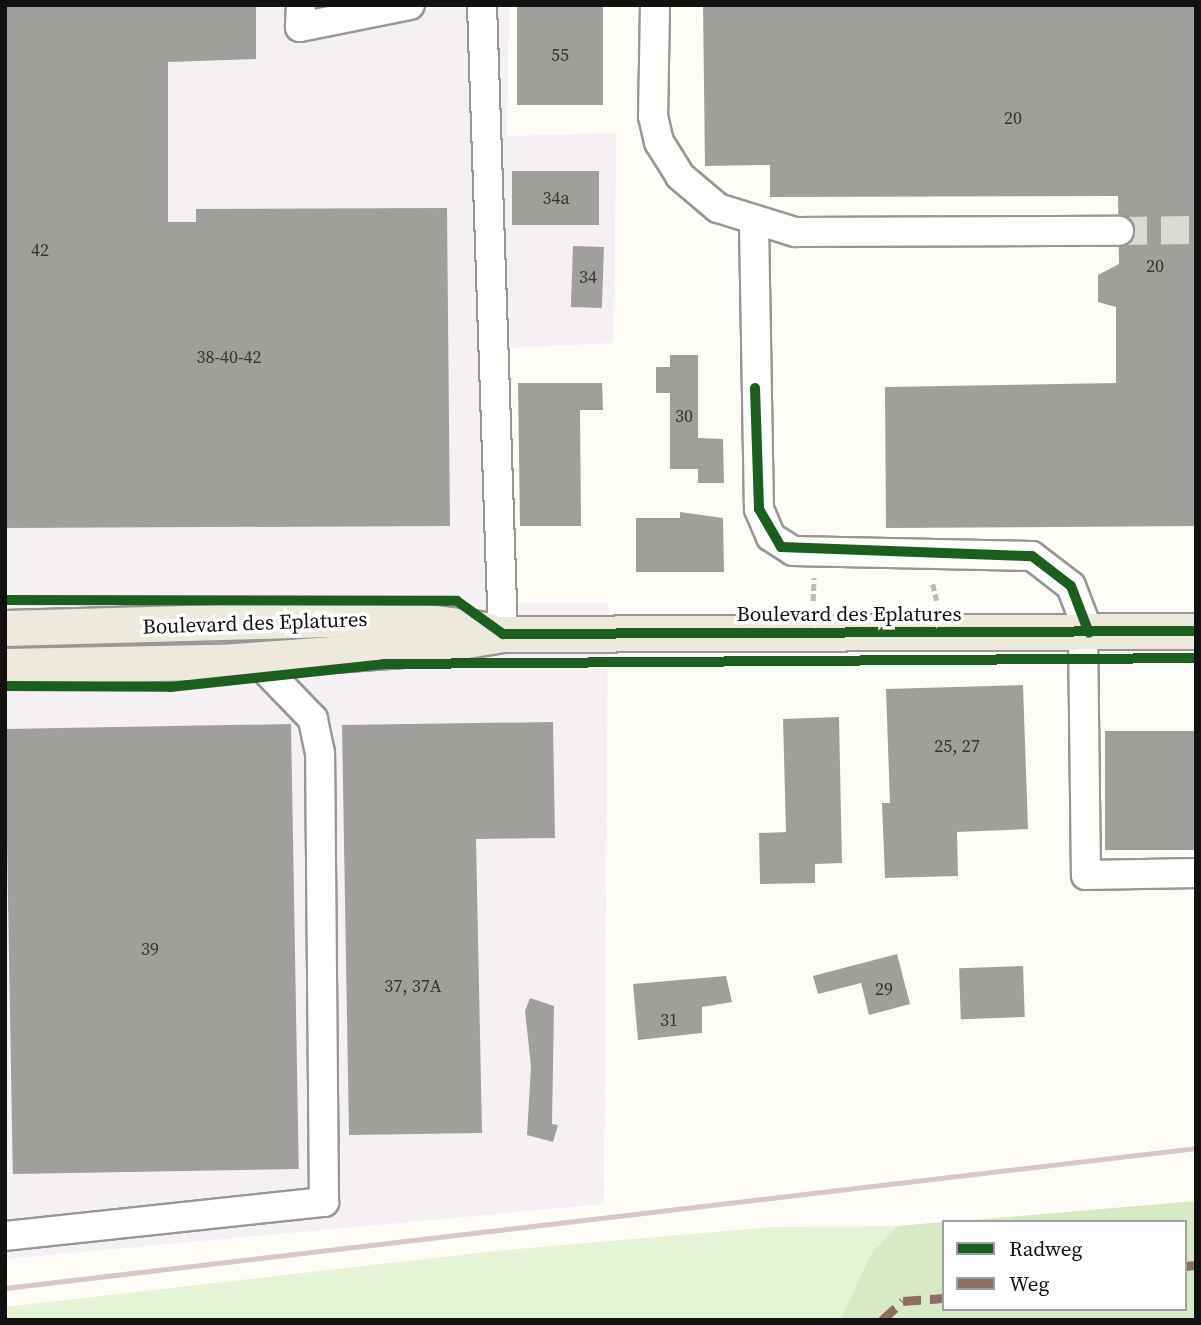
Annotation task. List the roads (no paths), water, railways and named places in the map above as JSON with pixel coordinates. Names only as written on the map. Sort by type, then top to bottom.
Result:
[{"type":"main road","name":"Boulevard des Eplatures","points":[[5,628],[394,617],[503,634]]},
{"type":"main road","name":"Boulevard des Eplatures","points":[[5,666],[254,658],[416,648],[503,634],[1196,631]]},
{"type":"street","points":[[301,5],[300,27],[410,5]]},
{"type":"street","points":[[482,5],[503,634]]},
{"type":"street","points":[[655,5],[653,116],[659,142],[694,190],[754,224],[795,232],[1119,230]]},
{"type":"street","points":[[754,224],[759,509],[771,537],[793,551],[1032,556],[1071,586],[1086,632],[1086,875],[1196,873]]},
{"type":"street","points":[[5,1236],[324,1202],[320,753],[313,719],[254,658]]},
{"type":"tunnel","points":[[1119,231],[1196,230]]},
{"type":"railway","points":[[5,1288],[1196,1148]]}]
